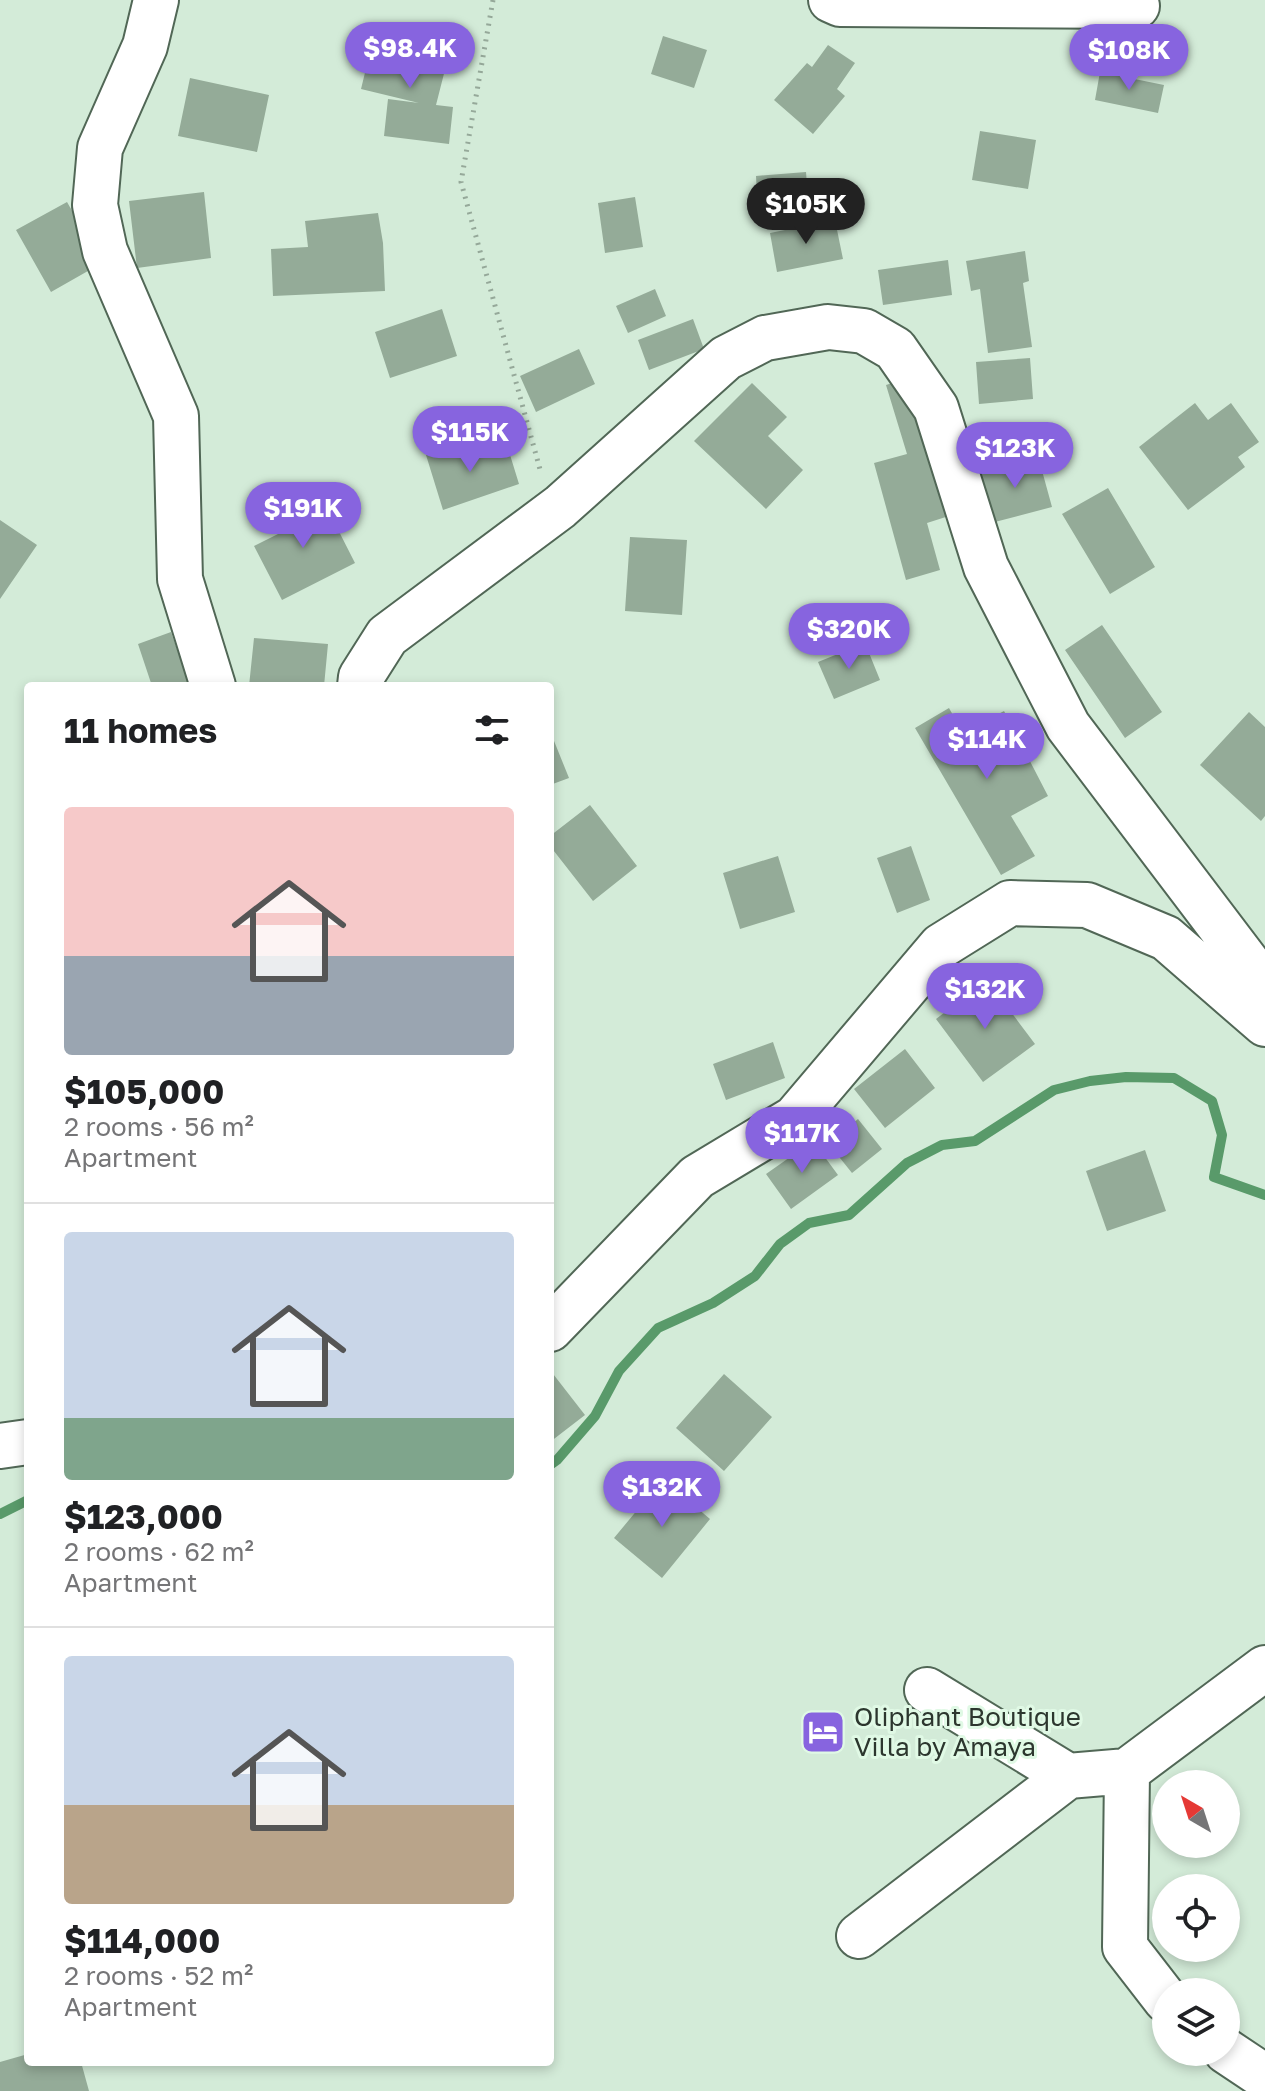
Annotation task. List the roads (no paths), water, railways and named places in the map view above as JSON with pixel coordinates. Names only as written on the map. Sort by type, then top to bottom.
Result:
[{"type":"street","points":[[156,0],[145,46],[100,148],[95,205],[105,251],[176,416],[180,579],[212,682]]},
{"type":"street","points":[[831,0],[840,4],[1137,6]]},
{"type":"street","points":[[360,682],[387,636],[560,507],[726,358],[765,338],[828,327],[864,331],[895,349],[936,408],[986,567],[1068,726],[1265,986]]},
{"type":"street","points":[[554,1325],[697,1177],[795,1118],[941,946],[1010,903],[1087,905],[1166,938],[1265,1024]]},
{"type":"street","points":[[0,1446],[24,1443]]},
{"type":"street","points":[[859,1936],[1068,1776],[1127,1771],[1265,1668]]},
{"type":"street","points":[[927,1690],[1068,1776]]},
{"type":"street","points":[[1127,1771],[1125,1947],[1152,1982]]},
{"type":"street","points":[[1240,2060],[1265,2077]]},
{"type":"waterway","points":[[554,1462],[595,1416],[619,1371],[658,1328],[713,1303],[755,1276],[780,1244],[809,1223],[849,1215],[907,1163],[942,1145],[975,1141],[1054,1090],[1090,1081],[1126,1077],[1174,1078],[1212,1101],[1222,1135],[1214,1177],[1265,1195]]},
{"type":"waterway","points":[[0,1514],[24,1502]]},
{"type":"place","name":"Oliphant Boutique Villa by Amaya","points":[[823,1732]]}]
